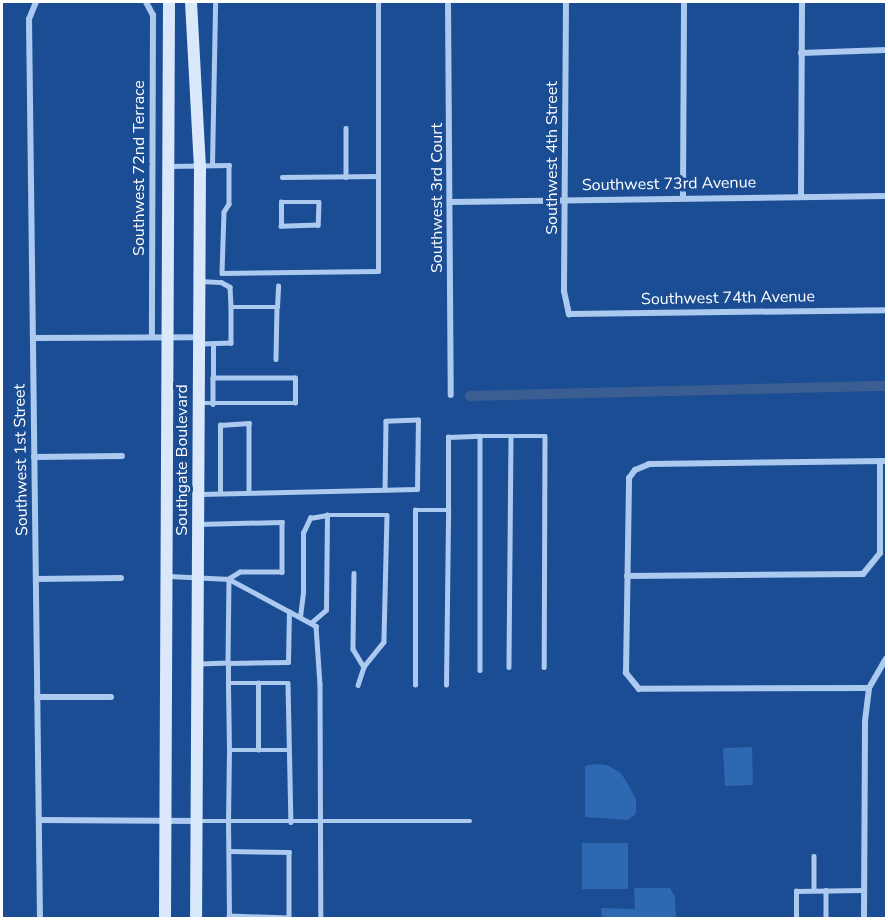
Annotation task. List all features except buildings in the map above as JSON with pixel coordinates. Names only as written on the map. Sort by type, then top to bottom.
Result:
[{"type":"main road","name":"Southgate Boulevard","points":[[165,918],[169,2]]},
{"type":"main road","name":"Southgate Boulevard","points":[[191,2],[206,166],[199,281],[196,918]]},
{"type":"street","name":"Southwest 1st Street","points":[[35,2],[29,19],[40,918]]},
{"type":"street","name":"Southwest 72nd Terrace","points":[[146,2],[153,15],[152,337]]},
{"type":"street","name":"Southwest 3rd Court","points":[[448,2],[452,202],[451,395]]},
{"type":"street","name":"Southwest 4th Street","points":[[566,2],[564,291],[569,314]]},
{"type":"street","points":[[683,197],[684,2]]},
{"type":"street","points":[[801,196],[802,2]]},
{"type":"street","points":[[801,53],[886,50]]},
{"type":"street","name":"Southwest 73rd Avenue","points":[[452,202],[683,197],[886,196]]},
{"type":"street","name":"Southwest 74th Avenue","points":[[569,314],[886,310]]},
{"type":"street","points":[[33,338],[152,337],[199,341]]},
{"type":"street","points":[[34,457],[122,456]]},
{"type":"street","points":[[627,576],[863,574],[880,553],[883,461],[649,464],[635,470],[629,478],[627,576],[626,674],[639,689],[869,688]]},
{"type":"street","points":[[36,579],[121,579]]},
{"type":"street","points":[[864,918],[865,721],[869,688],[886,659]]},
{"type":"street","points":[[37,697],[111,697]]},
{"type":"street","points":[[39,820],[197,821]]},
{"type":"lane","points":[[206,166],[215,2]]},
{"type":"lane","points":[[222,273],[378,271],[378,2]]},
{"type":"lane","points":[[346,128],[346,177]]},
{"type":"lane","points":[[167,166],[229,165],[229,204],[224,212],[221,282]]},
{"type":"lane","points":[[282,177],[378,176]]},
{"type":"lane","points":[[281,202],[319,202],[318,225],[281,226],[281,202]]},
{"type":"lane","points":[[199,281],[221,282],[230,287],[231,343],[213,344],[199,341]]},
{"type":"lane","points":[[276,359],[278,286]]},
{"type":"lane","points":[[231,307],[278,307]]},
{"type":"lane","points":[[213,344],[213,404]]},
{"type":"lane","points":[[199,403],[295,403],[295,378],[213,378]]},
{"type":"lane","points":[[198,494],[417,489],[418,420],[386,421],[385,489]]},
{"type":"lane","points":[[220,493],[220,425],[249,423],[249,492]]},
{"type":"lane","points":[[480,436],[480,670]]},
{"type":"lane","points":[[509,667],[512,436]]},
{"type":"lane","points":[[446,685],[448,437],[545,436],[544,667]]},
{"type":"lane","points":[[415,685],[415,510],[448,510]]},
{"type":"lane","points":[[300,617],[303,607],[303,533],[310,518],[327,515],[387,515],[384,642],[364,667],[358,685]]},
{"type":"lane","points":[[312,622],[326,610],[327,515]]},
{"type":"lane","points":[[198,524],[282,522],[282,572],[240,572],[229,579]]},
{"type":"lane","points":[[354,573],[353,649],[364,667]]},
{"type":"lane","points":[[166,576],[229,579],[312,622],[318,632],[322,821],[321,918]]},
{"type":"lane","points":[[229,579],[228,663],[229,916],[289,918],[289,852],[229,851]]},
{"type":"lane","points":[[198,664],[288,662],[289,612]]},
{"type":"lane","points":[[228,683],[288,683],[291,822]]},
{"type":"lane","points":[[258,683],[258,750]]},
{"type":"lane","points":[[229,750],[289,750]]},
{"type":"lane","points":[[197,821],[470,821]]},
{"type":"lane","points":[[814,856],[814,890]]},
{"type":"lane","points":[[826,890],[826,918]]},
{"type":"lane","points":[[796,918],[796,891],[864,890]]},
{"type":"shaded area","points":[[752,747],[753,785],[725,786],[723,748]]},
{"type":"shaded area","points":[[607,765],[621,773],[629,786],[636,799],[636,814],[628,820],[585,817],[585,766]]},
{"type":"shaded area","points":[[582,843],[628,843],[628,889],[582,889]]},
{"type":"shaded area","points":[[634,888],[670,888],[675,897],[676,918],[602,918],[601,908],[635,909]]},
{"type":"waterway","points":[[470,396],[886,386]]}]
